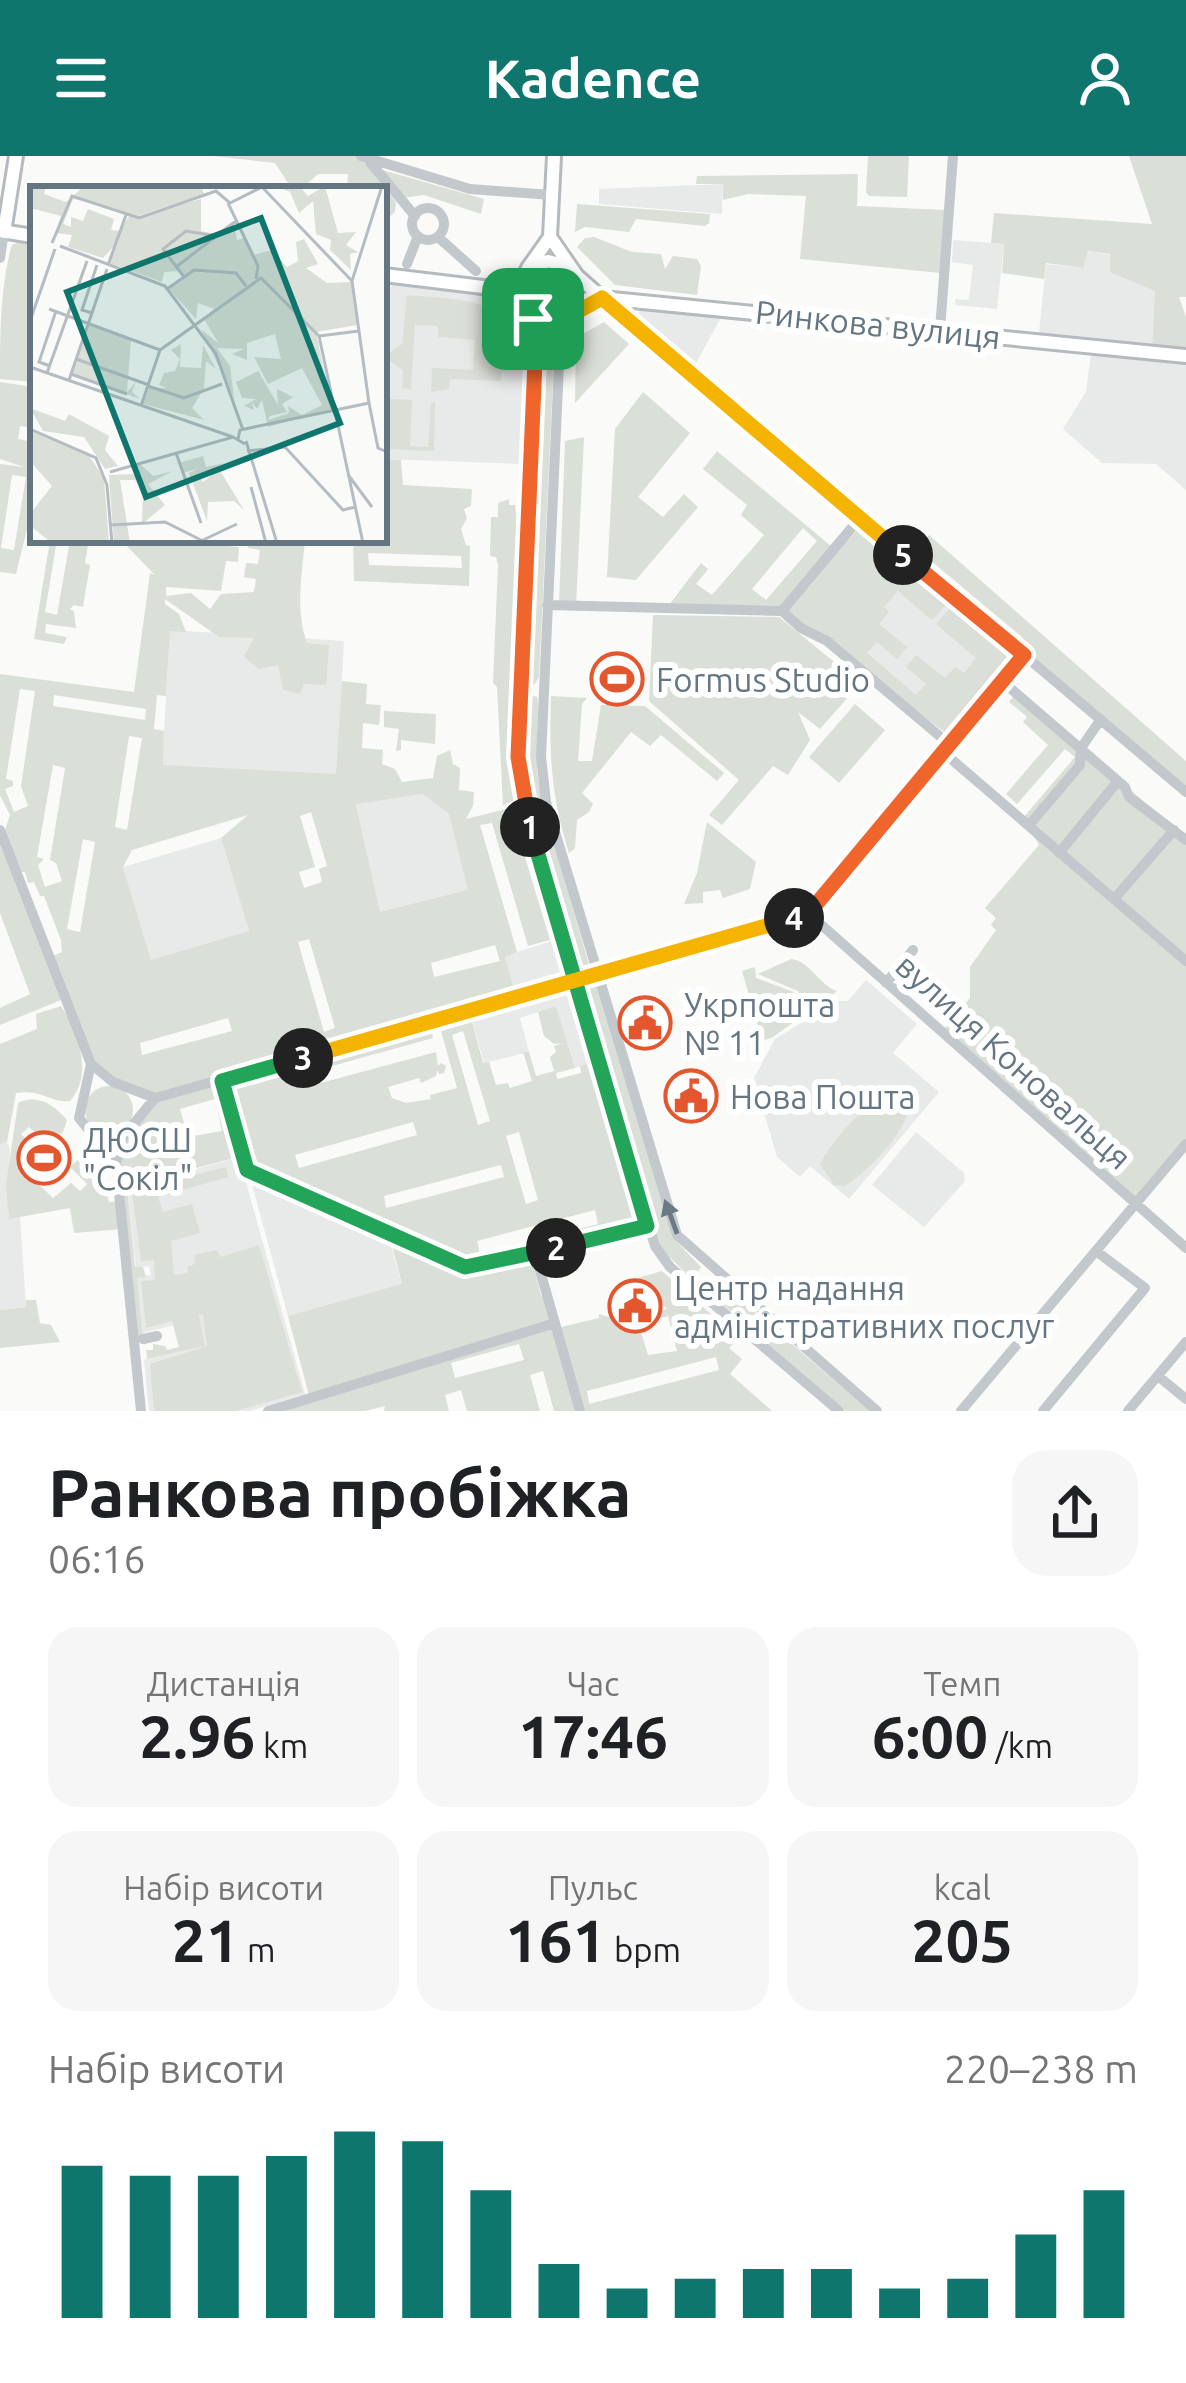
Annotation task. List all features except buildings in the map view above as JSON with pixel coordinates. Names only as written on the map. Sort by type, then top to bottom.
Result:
[{"type":"main road","points":[[2,232],[16,156]]},
{"type":"main road","points":[[520,306],[518,294],[526,270],[550,237],[554,156]]},
{"type":"main road","points":[[387,275],[491,288],[533,319],[561,321],[602,298],[574,272],[550,237]]},
{"type":"main road","points":[[491,288],[548,261],[574,272]]},
{"type":"main road","points":[[574,272],[581,295],[574,312]]},
{"type":"main road","name":"Ринкова вулиця","points":[[602,298],[1186,356]]},
{"type":"street","points":[[940,330],[953,156]]},
{"type":"street","points":[[364,158],[470,189],[551,196]]},
{"type":"street","points":[[364,158],[415,216]]},
{"type":"street","points":[[427,208],[437,211],[444,222],[438,237],[418,236],[413,229],[415,216],[427,208]]},
{"type":"street","points":[[0,258],[2,232]]},
{"type":"street","points":[[407,264],[418,236]]},
{"type":"street","points":[[438,237],[476,271]]},
{"type":"street","points":[[602,298],[1186,792]]},
{"type":"street","points":[[533,319],[536,338],[518,757],[523,803],[655,1246],[694,1287],[839,1411]]},
{"type":"street","points":[[561,321],[544,689],[542,774],[547,802],[676,1235],[877,1411]]},
{"type":"street","points":[[782,611],[860,519]]},
{"type":"street","points":[[547,605],[782,611],[801,628],[827,641],[1059,853],[1186,961]]},
{"type":"street","points":[[0,830],[91,1064],[113,1082],[154,1098],[808,914],[1024,655]]},
{"type":"street","points":[[1002,681],[1186,840]]},
{"type":"street","points":[[521,688],[544,689]]},
{"type":"street","points":[[1030,824],[1080,765],[1081,748],[1101,719]]},
{"type":"street","points":[[1059,853],[1118,782]]},
{"type":"street","points":[[1114,899],[1174,830]]},
{"type":"street","name":"вулиця Коновальця","points":[[808,914],[1186,1248]]},
{"type":"street","points":[[886,983],[913,950]]},
{"type":"street","points":[[91,1064],[79,1118],[116,1163]]},
{"type":"street","points":[[222,1081],[247,1170],[469,1267],[647,1226]]},
{"type":"street","points":[[83,1096],[99,1083],[113,1082]]},
{"type":"street","points":[[128,1090],[137,1105],[135,1123]]},
{"type":"street","points":[[141,1411],[116,1163],[123,1137],[154,1098]]},
{"type":"street","points":[[88,1133],[105,1141],[123,1137]]},
{"type":"street","points":[[961,1411],[1186,1144]]},
{"type":"street","points":[[1043,1411],[1144,1288],[1096,1251]]},
{"type":"street","points":[[536,1253],[580,1411]]},
{"type":"street","points":[[694,1287],[711,1268]]},
{"type":"street","points":[[279,1410],[555,1322]]},
{"type":"street","points":[[143,1339],[157,1336]]},
{"type":"street","points":[[1127,1411],[1186,1342]]},
{"type":"street","points":[[1157,1376],[1186,1399]]},
{"type":"shaded area","points":[[213,156],[356,156],[384,186],[347,186],[348,174],[318,174],[305,186],[288,183],[275,163]]},
{"type":"shaded area","points":[[868,156],[909,156],[907,197],[869,196]]},
{"type":"shaded area","points":[[1129,156],[1186,156],[1186,297],[1179,297],[1186,317],[1186,349],[1152,345],[1155,291],[1110,272],[1110,254],[1088,251],[1083,268],[1046,263],[1044,279],[1002,273],[1004,244],[991,243],[994,213],[1152,224]]},
{"type":"shaded area","points":[[379,169],[484,199],[481,214],[424,195],[402,198]]},
{"type":"shaded area","points":[[858,174],[857,206],[946,210],[940,273],[800,259],[806,196],[748,194],[723,200],[723,184],[696,184],[697,176]]},
{"type":"shaded area","points":[[723,184],[722,214],[599,204],[599,189]]},
{"type":"shaded area","points":[[387,190],[396,202],[395,212],[387,219]]},
{"type":"shaded area","points":[[577,204],[710,214],[705,226],[636,219],[629,232],[585,227],[575,232]]},
{"type":"shaded area","points":[[585,238],[632,252],[661,254],[665,269],[673,256],[697,259],[701,266],[697,295],[615,285],[577,247]]},
{"type":"shaded area","points":[[953,240],[1004,244],[997,309],[955,305],[955,299],[969,300],[973,265],[952,262]]},
{"type":"shaded area","points":[[30,241],[30,382],[0,379],[5,277],[12,245]]},
{"type":"shaded area","points":[[1088,251],[1110,255],[1111,272],[1155,290],[1152,345],[1039,333],[1046,264],[1083,268]]},
{"type":"shaded area","points":[[549,267],[566,275],[574,292],[566,309],[549,317],[532,309],[524,292],[532,275]]},
{"type":"shaded area","points":[[391,283],[494,296],[525,323],[531,334],[521,464],[387,459]]},
{"type":"shaded area","points":[[407,295],[462,300],[489,308],[503,323],[501,381],[450,379],[449,389],[431,392],[432,368],[473,370],[475,340],[438,337],[438,326],[415,325],[411,389],[402,388],[403,370],[387,355],[402,344]]},
{"type":"shaded area","points":[[640,310],[720,319],[693,369],[635,321]]},
{"type":"shaded area","points":[[604,322],[629,344],[575,403],[576,338]]},
{"type":"shaded area","points":[[551,332],[555,338],[539,677],[534,685],[526,681],[540,338],[541,333]]},
{"type":"shaded area","points":[[1091,354],[1186,363],[1186,490],[1156,464],[1102,463],[1063,429],[1086,392]]},
{"type":"shaded area","points":[[0,382],[30,387],[30,428],[20,426],[18,439],[30,441],[30,529],[16,574],[0,572],[0,464],[24,467],[0,459]],"holes":[[[12,475],[26,477],[14,550],[1,548]]]},
{"type":"shaded area","points":[[643,392],[690,433],[638,497],[663,517],[684,494],[698,507],[636,580],[607,577],[615,429]]},
{"type":"shaded area","points":[[390,399],[412,400],[410,446],[428,447],[431,403],[435,402],[434,451],[387,449]]},
{"type":"shaded area","points":[[584,437],[576,606],[559,605],[565,441]]},
{"type":"shaded area","points":[[717,451],[831,546],[780,606],[669,605],[701,563],[708,569],[696,584],[712,595],[764,535],[741,515],[747,505],[703,469]],"holes":[[[803,528],[817,541],[766,600],[752,589]]]},
{"type":"shaded area","points":[[387,459],[401,460],[403,485],[472,489],[461,529],[470,546],[469,586],[354,581],[353,543],[387,543]],"holes":[[[368,553],[461,556],[462,568],[369,565]]]},
{"type":"shaded area","points":[[509,499],[509,505],[515,505],[520,543],[511,768],[515,800],[503,805],[497,687],[493,683],[498,565],[496,557],[490,556],[491,517],[498,517],[498,503]]},
{"type":"shaded area","points":[[857,530],[946,605],[932,620],[898,591],[884,607],[889,612],[879,624],[907,647],[897,659],[877,642],[867,653],[916,695],[926,684],[906,667],[916,655],[945,678],[955,667],[964,673],[976,658],[936,624],[950,608],[1010,659],[947,734],[785,610]]},
{"type":"shaded area","points":[[929,535],[1186,761],[1186,788],[1022,650],[1023,638],[918,550]]},
{"type":"shaded area","points":[[50,543],[56,543],[45,612],[57,615],[69,543],[88,543],[83,607],[70,609],[76,628],[46,624],[45,633],[67,637],[64,644],[34,639]]},
{"type":"shaded area","points":[[124,543],[239,547],[238,562],[226,561],[221,591],[166,587],[166,596],[191,593],[210,609],[221,594],[254,592],[256,579],[244,577],[246,563],[258,564],[260,550],[248,548],[249,543],[305,543],[300,592],[303,631],[307,643],[329,645],[326,685],[304,684],[300,694],[283,690],[278,665],[259,669],[244,657],[254,638],[219,637],[165,599],[179,614],[186,632],[170,631],[166,696],[157,695],[154,729],[164,731],[163,765],[336,774],[342,681],[367,684],[366,704],[381,705],[379,725],[363,723],[362,748],[383,750],[382,764],[395,769],[402,782],[433,778],[437,756],[450,750],[453,764],[460,768],[459,790],[474,792],[466,819],[510,808],[550,940],[528,946],[492,823],[480,825],[517,952],[505,957],[513,986],[467,999],[469,1010],[438,1019],[440,1030],[472,1022],[483,1063],[489,1062],[496,1085],[508,1083],[510,1088],[532,1081],[523,1052],[529,1052],[536,1076],[554,1071],[550,1057],[556,1052],[554,1046],[563,1043],[554,1044],[544,1036],[538,1012],[556,1006],[575,1068],[556,1073],[557,1079],[581,1073],[580,1066],[591,1063],[638,1220],[633,1220],[636,1229],[531,1254],[541,1296],[547,1296],[557,1328],[599,1318],[599,1314],[625,1322],[667,1309],[638,1278],[662,1271],[738,1338],[729,1348],[742,1359],[730,1374],[772,1411],[554,1411],[543,1371],[530,1375],[540,1411],[467,1411],[461,1390],[445,1395],[449,1411],[384,1411],[385,1406],[365,1411],[288,1411],[281,1407],[310,1399],[288,1316],[402,1284],[389,1234],[247,1170],[242,1156],[127,1186],[135,1267],[143,1267],[146,1277],[137,1278],[143,1339],[134,1341],[123,1229],[74,1233],[70,1208],[9,1219],[6,1185],[18,1103],[45,1102],[67,1120],[63,1132],[48,1143],[29,1127],[21,1134],[33,1147],[18,1165],[53,1198],[71,1183],[80,1191],[87,1184],[70,1167],[84,1154],[101,1169],[109,1202],[119,1201],[123,1145],[154,1098],[103,1073],[80,1036],[66,998],[0,1025],[0,1008],[30,994],[0,913],[0,830],[3,836],[10,815],[0,795],[0,674],[134,692],[150,573],[155,575]],"holes":[[[20,689],[35,691],[21,786],[28,806],[14,812],[5,789],[13,781],[6,779]],[[54,695],[146,709],[145,720],[53,706]],[[129,736],[142,738],[127,830],[115,827]],[[53,765],[65,768],[50,860],[56,863],[62,881],[45,887],[38,865],[44,859],[37,857]],[[423,794],[449,814],[468,890],[380,912],[356,804]],[[311,812],[327,866],[319,869],[322,882],[304,888],[299,872],[315,867],[300,816]],[[248,815],[221,838],[249,931],[151,960],[123,867],[132,850]],[[83,839],[95,842],[80,932],[67,929]],[[18,872],[25,872],[28,883],[34,882],[44,896],[62,952],[51,957]],[[309,939],[335,1028],[324,1032],[298,942]],[[495,945],[500,961],[434,977],[431,963]],[[228,1018],[232,1031],[142,1055],[140,1043]],[[441,1031],[457,1088],[430,1095],[431,1099],[406,1103],[392,1098],[388,1087],[419,1078],[421,1083],[436,1076],[437,1070],[444,1073],[446,1066],[438,1066],[436,1052],[317,1084],[314,1071],[433,1038],[432,1033]],[[463,1031],[490,1121],[478,1125],[452,1035]],[[215,1099],[222,1131],[188,1137],[180,1109]],[[413,1122],[417,1135],[299,1168],[295,1155]],[[519,1132],[538,1200],[526,1204],[506,1136]],[[501,1165],[504,1177],[386,1208],[384,1196]],[[595,1210],[598,1224],[480,1255],[477,1241]],[[668,1316],[677,1351],[648,1355],[640,1329],[653,1325],[652,1320]],[[519,1344],[524,1360],[455,1378],[451,1363]],[[716,1357],[719,1370],[589,1404],[587,1391]]]},
{"type":"shaded area","points":[[886,552],[1010,659],[947,734],[821,628]]},
{"type":"shaded area","points":[[653,615],[779,617],[849,674],[842,682],[831,678],[850,695],[820,729],[798,712],[810,740],[788,775],[773,766],[722,825],[709,815],[739,780],[649,701]]},
{"type":"shaded area","points":[[170,630],[344,641],[337,775],[162,766]]},
{"type":"shaded area","points":[[1016,693],[1186,837],[1186,1139],[1136,1199],[945,1028],[970,998],[970,967],[996,930],[991,925],[996,918],[985,908],[1039,845],[1023,818],[1075,757],[1065,749],[1017,804],[1006,794],[1048,745],[1009,702]]},
{"type":"shaded area","points":[[530,695],[538,703],[537,772],[542,802],[590,968],[581,974],[576,972],[528,806],[524,702]]},
{"type":"shaded area","points":[[551,696],[587,698],[582,704],[578,761],[592,761],[601,705],[645,706],[724,773],[717,781],[661,735],[650,746],[631,732],[582,793],[593,804],[577,820],[575,848],[569,853],[552,775]]},
{"type":"shaded area","points":[[855,704],[885,730],[839,783],[809,757]]},
{"type":"shaded area","points":[[384,711],[436,714],[435,744],[401,740],[401,750],[396,751],[399,729],[384,727]]},
{"type":"shaded area","points":[[424,794],[449,814],[469,891],[380,913],[356,803]]},
{"type":"shaded area","points":[[707,822],[756,862],[750,889],[723,898],[720,890],[703,892],[703,903],[684,904],[697,873]]},
{"type":"shaded area","points":[[221,838],[249,931],[151,961],[123,867]]},
{"type":"shaded area","points":[[562,938],[598,1061],[575,1068],[556,1006],[520,1018],[529,1052],[484,1063],[469,1010],[516,996],[504,956]]},
{"type":"shaded area","points":[[791,959],[837,991],[762,1041],[742,971],[755,967],[756,978],[794,992],[787,998],[800,992],[758,974]]},
{"type":"shaded area","points":[[866,980],[917,1024],[893,1053],[939,1092],[849,1199],[810,1166],[800,1177],[777,1157],[754,1078],[775,1039],[836,1001],[848,1001]]},
{"type":"shaded area","points":[[597,986],[676,1241],[701,1267],[695,1277],[661,1249],[582,987]]},
{"type":"shaded area","points":[[61,1006],[81,1053],[77,1090],[70,1101],[16,1093],[7,1142],[0,1144],[0,1044],[37,1029],[36,1014]]},
{"type":"shaded area","points":[[109,1086],[126,1093],[133,1110],[126,1127],[109,1134],[92,1127],[85,1110],[92,1093]]},
{"type":"shaded area","points":[[888,1093],[909,1108],[900,1130],[865,1171],[845,1186],[834,1185],[820,1164],[849,1124]]},
{"type":"shaded area","points":[[916,1132],[964,1173],[965,1181],[924,1227],[872,1185]]},
{"type":"shaded area","points":[[7,1142],[8,1215],[20,1215],[26,1307],[0,1310],[0,1144]]},
{"type":"shaded area","points":[[239,1157],[305,1394],[250,1411],[149,1411],[144,1360],[204,1345],[199,1319],[142,1333],[136,1278],[151,1275],[149,1266],[136,1268],[127,1185]]},
{"type":"shaded area","points":[[226,1167],[228,1177],[158,1197],[163,1212],[192,1204],[200,1233],[171,1241],[174,1275],[188,1273],[187,1267],[195,1264],[194,1255],[217,1250],[220,1257],[259,1245],[302,1392],[236,1411],[154,1411],[150,1364],[207,1346],[203,1315],[199,1315],[205,1346],[147,1359],[146,1350],[153,1350],[153,1344],[167,1350],[179,1347],[172,1321],[146,1328],[141,1281],[155,1280],[154,1260],[141,1261],[132,1191]]},
{"type":"shaded area","points":[[251,1181],[265,1181],[389,1239],[402,1285],[288,1316]]},
{"type":"shaded area","points":[[713,1278],[870,1411],[846,1411],[707,1291],[705,1283]]},
{"type":"shaded area","points":[[26,1300],[36,1300],[40,1323],[51,1325],[60,1342],[0,1348],[0,1310],[26,1307]]},
{"type":"place","name":"Formus Studio","points":[[617,679]]},
{"type":"place","name":"Укрпошта № 11","points":[[645,1023]]},
{"type":"place","name":"Нова Пошта","points":[[691,1096]]},
{"type":"place","name":"ДЮСШ \"Сокіл\"","points":[[44,1158]]},
{"type":"place","name":"Центр надання адміністративних послуг","points":[[635,1306]]},
{"type":"route","points":[[533,319],[520,777],[524,806],[574,981],[647,1226],[470,1268],[247,1170],[222,1081],[512,998],[574,981],[607,973],[808,914],[1024,655],[602,298],[561,321],[533,319]]}]
